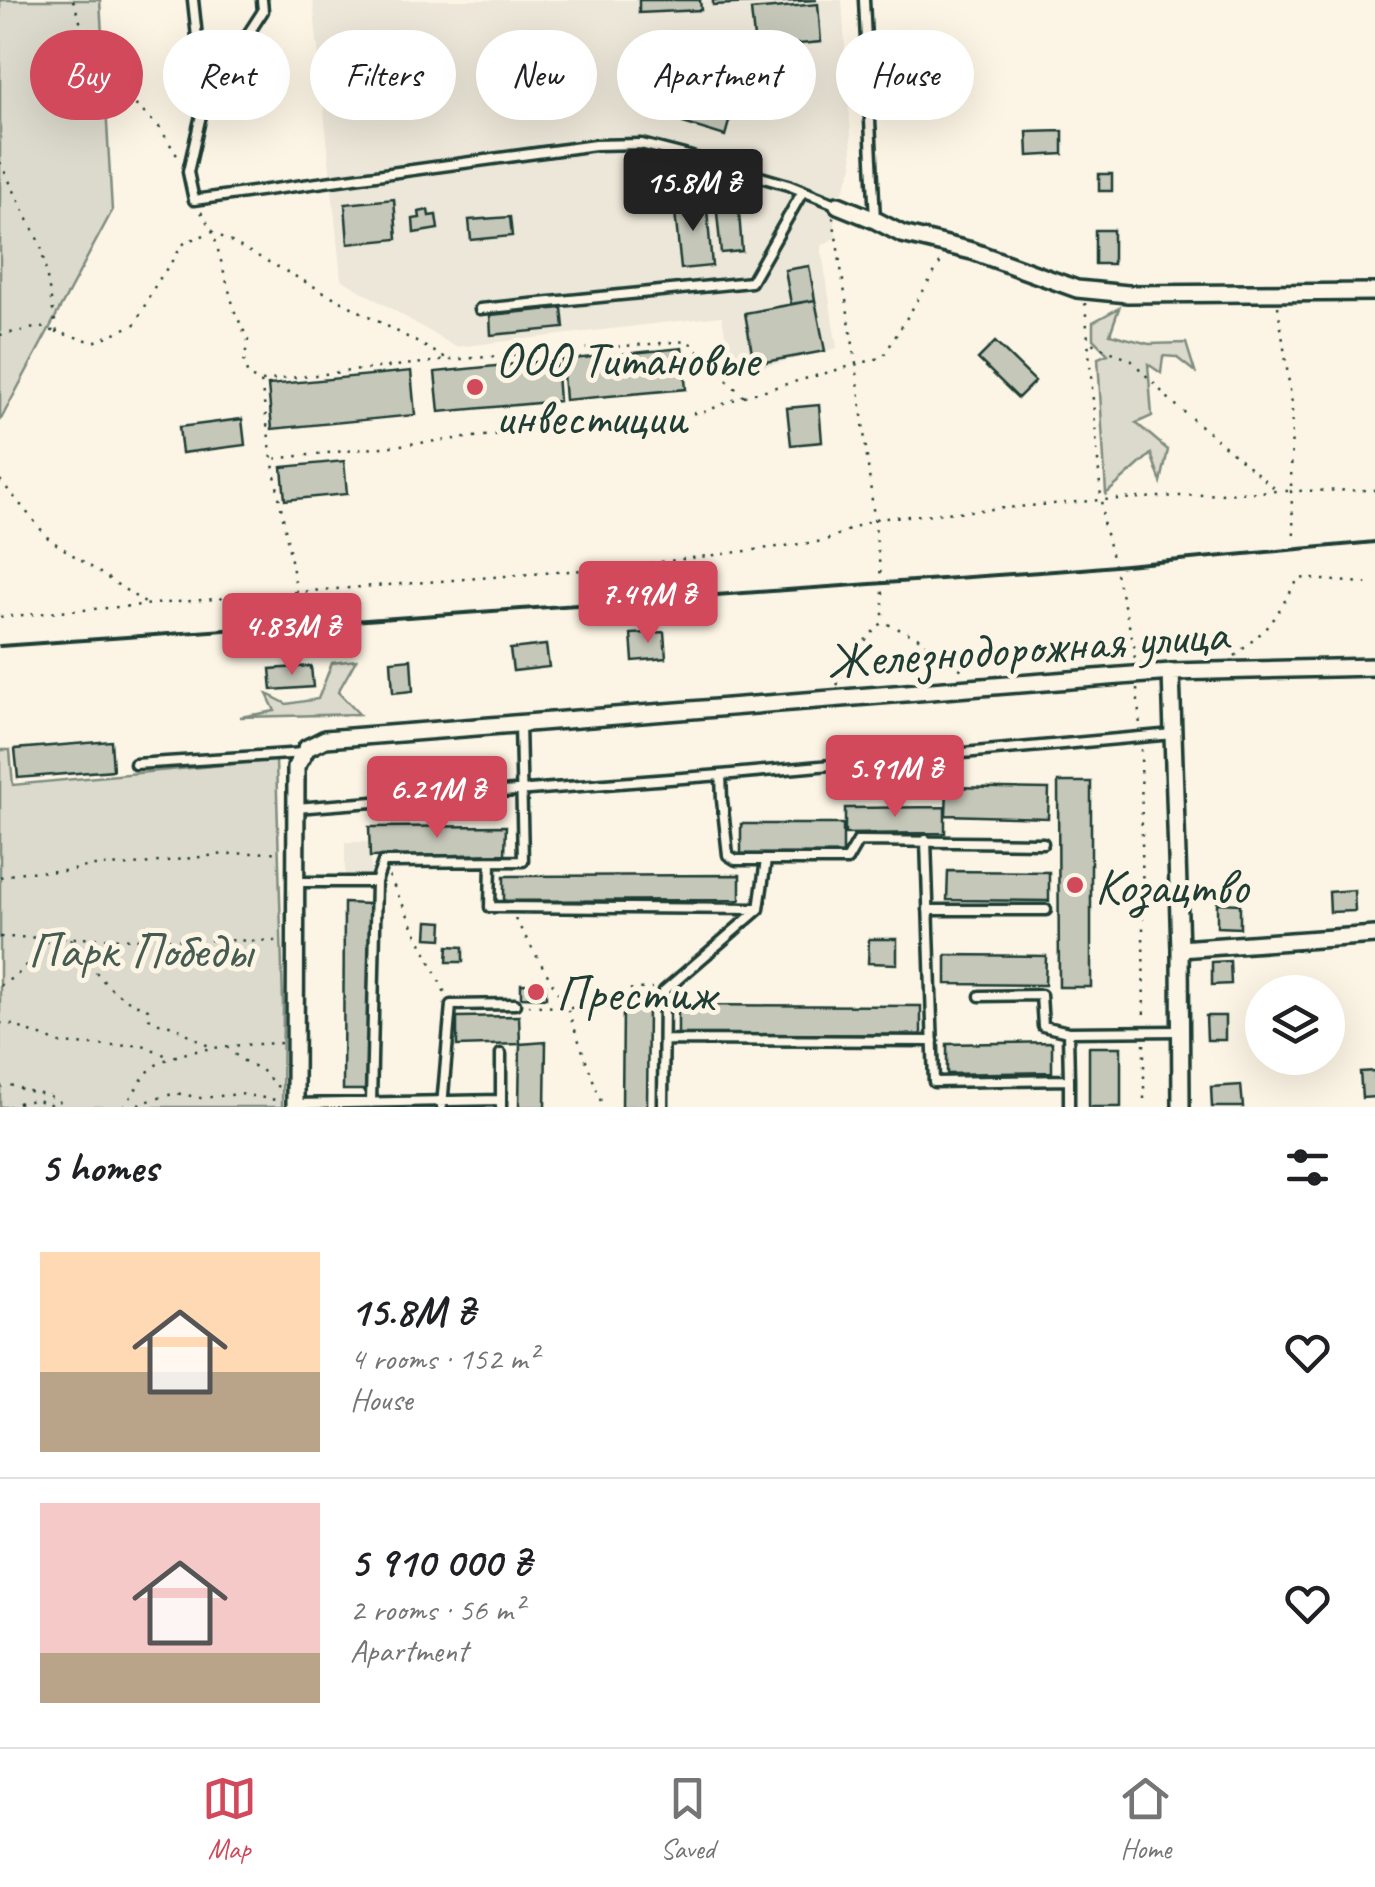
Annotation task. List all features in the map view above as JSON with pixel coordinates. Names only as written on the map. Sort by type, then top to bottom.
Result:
[{"type":"street","points":[[834,204],[902,234],[1084,290],[1128,294],[1375,292]]},
{"type":"street","name":"Железнодорожная улица","points":[[304,753],[325,739],[1171,672],[1375,666]]},
{"type":"street","points":[[1171,672],[1181,1107]]},
{"type":"street","points":[[295,1105],[296,767],[304,753]]},
{"type":"street","points":[[1180,949],[1375,934]]},
{"type":"lane","points":[[194,0],[197,30]]},
{"type":"lane","points":[[251,30],[263,11],[262,0]]},
{"type":"lane","points":[[864,0],[876,220]]},
{"type":"lane","points":[[200,120],[188,172],[194,200],[595,145],[640,144],[803,191],[834,204]]},
{"type":"lane","points":[[480,309],[750,282],[803,191]]},
{"type":"lane","points":[[371,1104],[376,882],[383,862],[522,861],[520,724]]},
{"type":"lane","points":[[296,808],[1174,734]]},
{"type":"lane","points":[[134,764],[304,753]]},
{"type":"lane","points":[[721,775],[728,855],[736,860],[847,860],[858,841],[1042,843]]},
{"type":"lane","points":[[926,840],[934,1082],[1069,1080]]},
{"type":"lane","points":[[664,1107],[664,990],[759,908],[766,860]]},
{"type":"lane","points":[[491,862],[490,907],[759,908]]},
{"type":"lane","points":[[295,882],[376,882]]},
{"type":"lane","points":[[928,910],[1046,910]]},
{"type":"lane","points":[[980,996],[1041,995],[1043,1026],[1068,1032],[1180,1031]]},
{"type":"lane","points":[[442,1105],[450,1006],[515,1004]]},
{"type":"lane","points":[[1068,1032],[1069,1107]]},
{"type":"lane","points":[[664,1040],[933,1041]]},
{"type":"lane","points":[[295,1105],[500,1104],[501,1054]]},
{"type":"path","points":[[73,0],[95,67],[160,128],[188,172]]},
{"type":"path","points":[[0,162],[41,246],[57,332]]},
{"type":"path","points":[[194,200],[212,232],[235,312],[248,340],[244,362],[248,376],[261,382],[449,360],[688,340],[743,396]]},
{"type":"path","points":[[828,699],[883,622],[856,364],[834,204]]},
{"type":"path","points":[[0,335],[40,327],[94,342],[135,324],[185,242],[212,232],[449,360]]},
{"type":"path","points":[[272,459],[704,412],[743,396],[882,357],[950,246]]},
{"type":"path","points":[[1084,290],[1103,522],[1134,646],[1140,737],[1144,1107]]},
{"type":"path","points":[[1276,292],[1292,404],[1294,535]]},
{"type":"path","points":[[1088,342],[1132,361],[1171,401],[1278,491]]},
{"type":"path","points":[[261,382],[302,640]]},
{"type":"path","points":[[0,480],[49,539],[146,604]]},
{"type":"path","points":[[0,617],[640,564],[824,541],[873,520],[1101,500],[1375,490]]},
{"type":"path","points":[[1219,671],[1270,625],[1299,578],[1375,584]]},
{"type":"path","points":[[883,622],[918,636],[985,687]]},
{"type":"path","points":[[0,876],[260,851],[296,852]]},
{"type":"path","points":[[383,862],[450,1006]]},
{"type":"path","points":[[508,907],[567,1008],[603,1107]]},
{"type":"path","points":[[0,937],[58,938]]},
{"type":"path","points":[[2,983],[18,974],[50,938],[295,941]]},
{"type":"path","points":[[70,938],[98,978],[132,1004],[148,1009],[149,1018],[174,1026],[215,1049]]},
{"type":"path","points":[[515,1004],[567,1008],[623,990],[668,987]]},
{"type":"path","points":[[0,1023],[58,1043],[143,1045],[169,1056]]},
{"type":"path","points":[[126,1107],[150,1070],[169,1056],[238,1044],[295,1043]]},
{"type":"path","points":[[226,1048],[260,1070],[295,1105]]},
{"type":"path","points":[[0,1087],[18,1085],[21,1090],[42,1093],[64,1107]]},
{"type":"path","points":[[126,1107],[176,1093],[200,1098],[240,1094],[295,1105]]},
{"type":"path","points":[[8,1107],[41,1101],[54,1107]]},
{"type":"path","points":[[28,1107],[41,1107]]},
{"type":"shaded area","points":[[313,0],[842,0],[844,30],[836,30],[836,120],[850,120],[853,166],[834,214],[836,237],[821,246],[837,348],[739,373],[730,363],[722,316],[456,347],[341,279],[325,120],[456,120],[456,30],[316,30]]},
{"type":"shaded area","points":[[345,842],[370,842],[371,876],[345,876]]},
{"type":"green space","points":[[0,0],[100,0],[102,30],[30,30],[30,120],[107,120],[112,211],[0,421]]},
{"type":"green space","points":[[1119,308],[1110,334],[1149,344],[1186,343],[1195,372],[1176,357],[1163,356],[1161,373],[1148,364],[1152,416],[1136,423],[1168,450],[1161,482],[1151,454],[1106,494],[1098,358],[1108,354],[1093,339],[1093,322]]},
{"type":"green space","points":[[356,660],[338,692],[359,714],[240,717],[275,711],[267,694],[287,704],[318,699],[332,663]]},
{"type":"green space","name":"Парк Победы","points":[[0,750],[10,750],[13,785],[276,760],[282,1107],[0,1107]]},
{"type":"green space","points":[[472,800],[463,815],[437,820],[407,806]]},
{"type":"building","points":[[639,0],[700,0],[701,10],[639,13]]},
{"type":"building","points":[[713,0],[817,0],[713,5]]},
{"type":"building","points":[[818,4],[821,42],[816,42],[816,30],[753,30],[751,10]]},
{"type":"building","points":[[684,120],[729,120],[725,136],[683,123]]},
{"type":"building","points":[[1063,131],[1063,154],[1028,156],[1027,132]]},
{"type":"building","points":[[1099,174],[1112,174],[1112,191],[1099,191]]},
{"type":"building","points":[[706,198],[712,266],[681,269],[674,202]]},
{"type":"building","points":[[394,199],[397,239],[348,244],[345,204]]},
{"type":"building","points":[[738,200],[742,251],[721,253],[716,203]]},
{"type":"building","points":[[428,210],[429,216],[436,215],[438,229],[414,233],[413,219]]},
{"type":"building","points":[[510,217],[512,236],[471,240],[469,220]]},
{"type":"building","points":[[1095,230],[1113,230],[1113,264],[1095,264]]},
{"type":"building","points":[[809,266],[815,300],[791,304],[785,270]]},
{"type":"building","points":[[815,300],[825,351],[754,364],[745,313]]},
{"type":"building","points":[[562,308],[564,328],[491,335],[490,315]]},
{"type":"building","points":[[995,342],[1035,381],[1018,398],[978,359]]},
{"type":"building","points":[[682,348],[686,389],[565,400],[562,360]]},
{"type":"building","points":[[752,354],[754,364],[738,367],[737,357]]},
{"type":"building","points":[[556,360],[559,401],[439,412],[435,372]]},
{"type":"building","points":[[411,371],[415,415],[272,429],[268,385]]},
{"type":"building","points":[[819,405],[822,442],[791,445],[787,408]]},
{"type":"building","points":[[242,419],[245,445],[182,453],[179,427]]},
{"type":"building","points":[[344,461],[347,494],[285,500],[282,467]]},
{"type":"building","points":[[664,632],[666,658],[633,661],[631,634]]},
{"type":"building","points":[[546,645],[549,667],[513,671],[510,649]]},
{"type":"building","points":[[411,659],[413,691],[393,693],[391,661]]},
{"type":"building","points":[[311,666],[313,687],[272,690],[270,669]]},
{"type":"building","points":[[111,741],[113,770],[18,778],[15,749]]},
{"type":"building","name":"Козацтво","points":[[1058,782],[1091,782],[1091,987],[1059,987]]},
{"type":"building","points":[[947,787],[1049,789],[1048,818],[946,815]]},
{"type":"building","points":[[945,807],[945,833],[845,834],[845,808]]},
{"type":"building","points":[[741,824],[843,824],[843,854],[741,854]]},
{"type":"building","points":[[506,826],[505,854],[370,857],[369,827]]},
{"type":"building","points":[[948,871],[1049,872],[1049,901],[947,900]]},
{"type":"building","points":[[740,875],[740,900],[504,901],[504,876]]},
{"type":"building","points":[[1354,890],[1355,911],[1330,912],[1329,892]]},
{"type":"building","points":[[344,903],[370,904],[369,1090],[343,1090]]},
{"type":"building","points":[[1217,903],[1240,904],[1240,928],[1217,927]]},
{"type":"building","points":[[428,921],[443,922],[442,939],[427,938]]},
{"type":"building","points":[[869,939],[897,939],[897,964],[868,963]]},
{"type":"building","points":[[448,946],[463,947],[463,962],[447,962]]},
{"type":"building","points":[[946,955],[1046,956],[1045,985],[946,984]]},
{"type":"building","points":[[1230,961],[1231,984],[1212,985],[1212,962]]},
{"type":"building","points":[[521,984],[546,985],[546,998],[521,997]]},
{"type":"building","points":[[678,1005],[921,1006],[921,1035],[678,1034]]},
{"type":"building","points":[[623,1007],[648,1007],[647,1107],[622,1107]]},
{"type":"building","points":[[519,1016],[520,1044],[457,1046],[457,1017]]},
{"type":"building","points":[[1206,1016],[1225,1016],[1225,1040],[1207,1040]]},
{"type":"building","points":[[546,1042],[545,1107],[519,1107],[520,1044]]},
{"type":"building","points":[[1052,1042],[1052,1072],[947,1074],[947,1044]]},
{"type":"building","points":[[1089,1047],[1121,1047],[1121,1107],[1089,1107]]},
{"type":"building","points":[[1375,1071],[1375,1097],[1362,1098],[1360,1072]]},
{"type":"building","points":[[1241,1085],[1243,1107],[1212,1107],[1211,1087]]},
{"type":"railway","points":[[0,646],[1082,569],[1375,542]]},
{"type":"place","name":"ООО Титановые инвестиции","points":[[475,387]]},
{"type":"place","name":"Козацтво","points":[[1075,885]]},
{"type":"place","name":"Престиж","points":[[536,992]]}]
